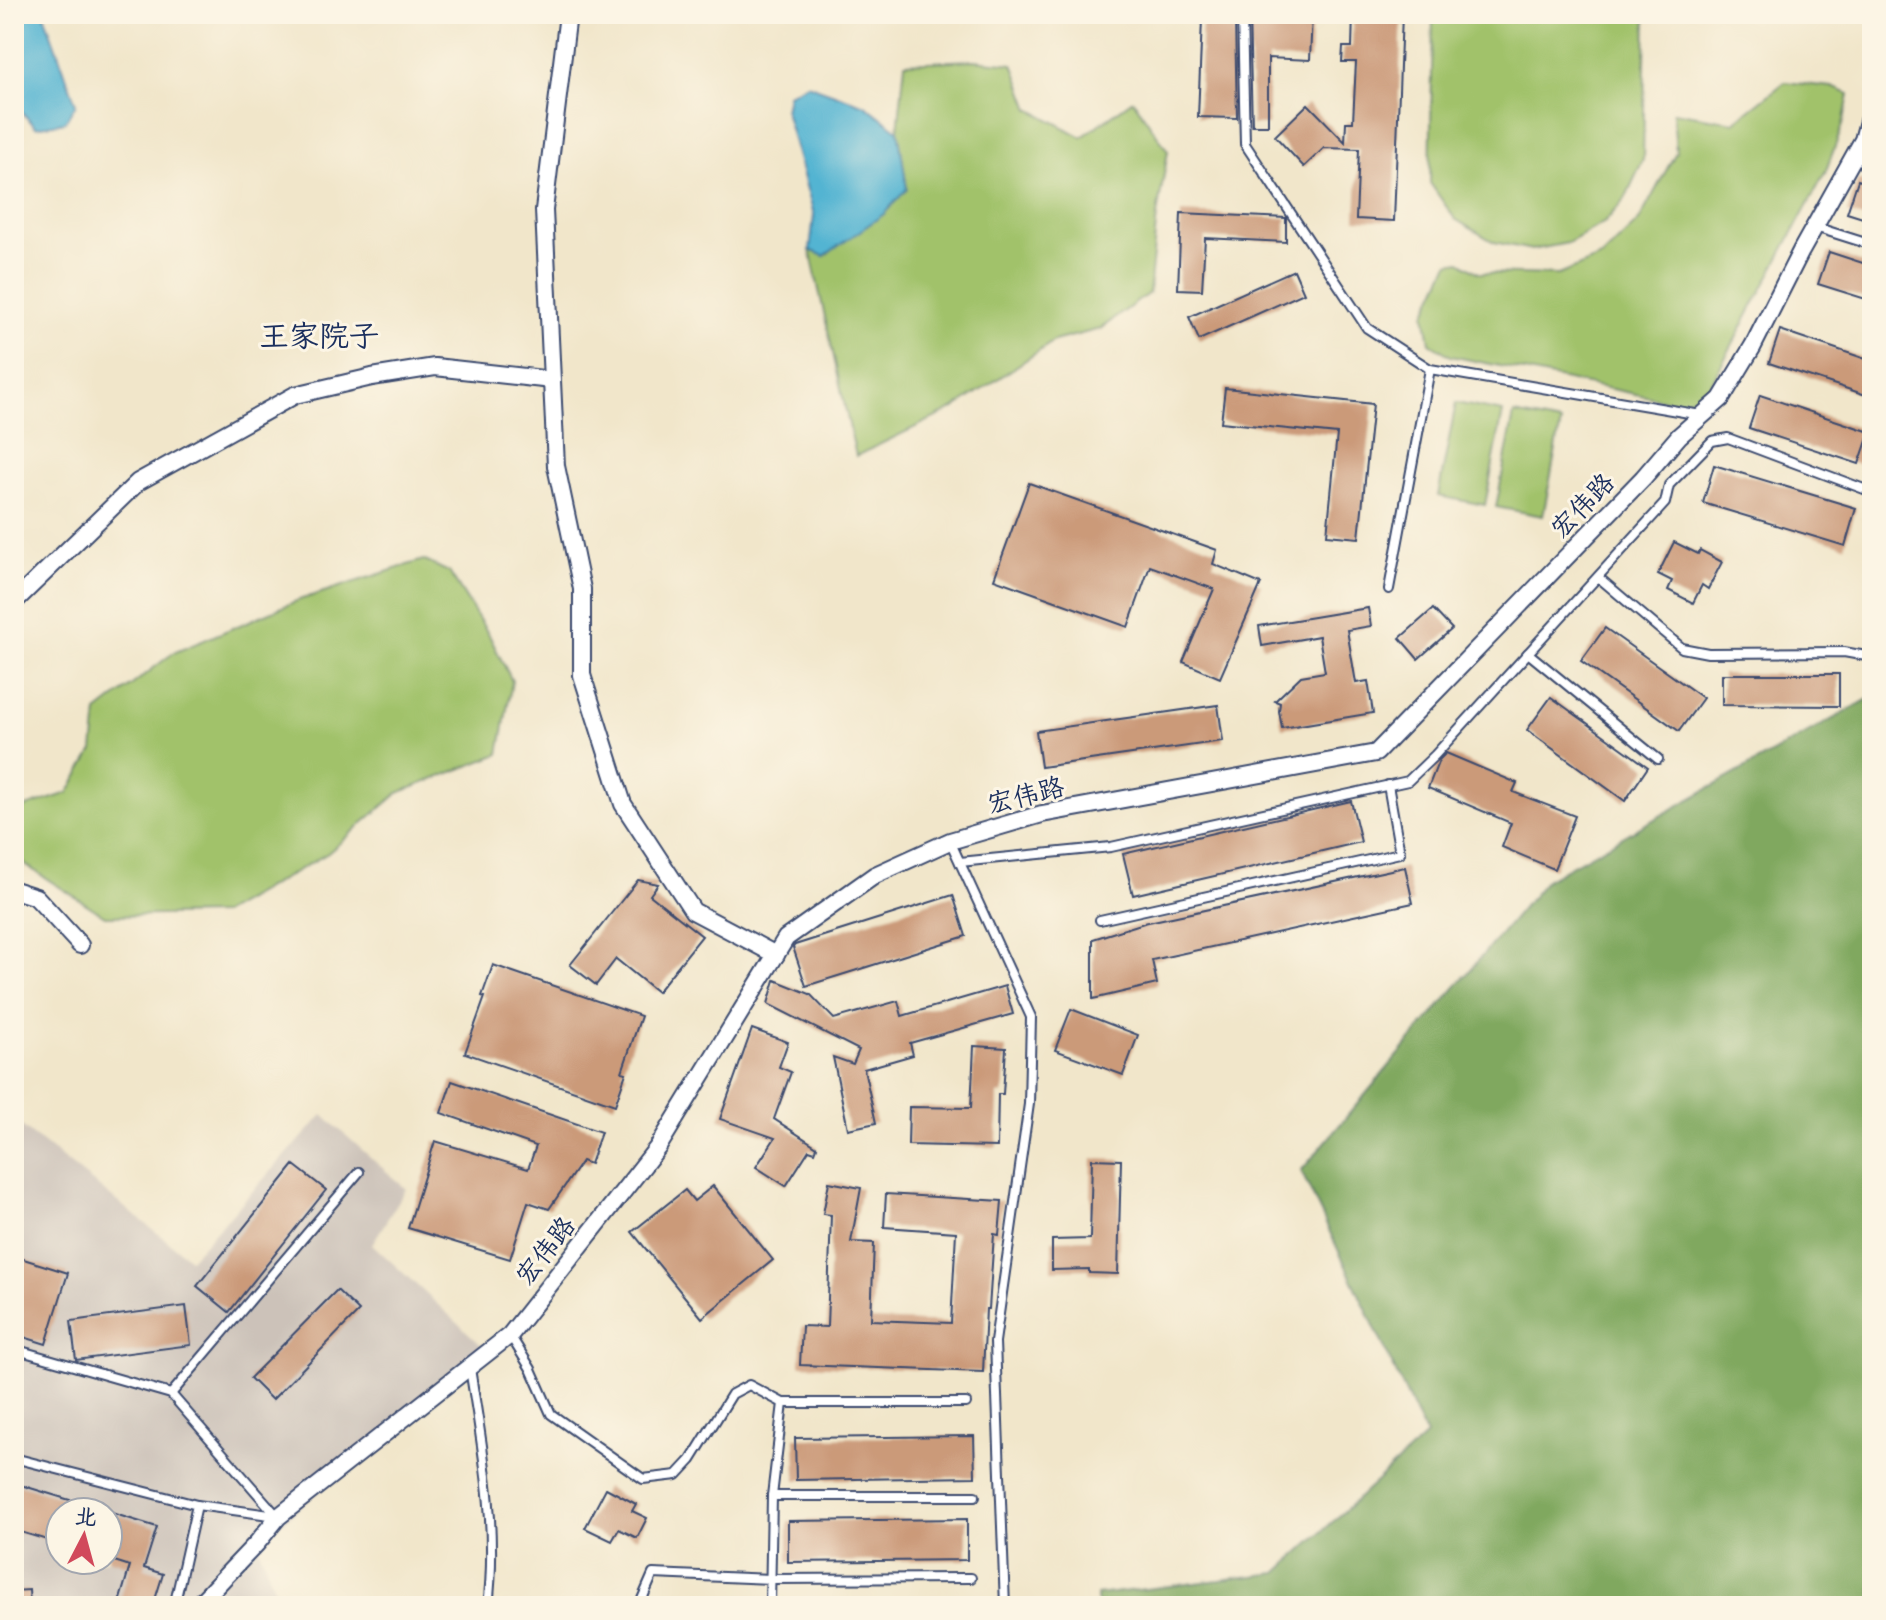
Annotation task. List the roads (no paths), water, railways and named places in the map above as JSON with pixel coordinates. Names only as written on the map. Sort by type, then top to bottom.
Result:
[{"type":"street","points":[[568,14],[544,210],[556,466],[582,589],[582,675],[623,804],[693,911],[776,955]]},
{"type":"street","name":"宏伟路","points":[[197,1606],[278,1517],[510,1335],[658,1147],[786,938],[875,875],[950,841],[1042,814],[1376,753],[1643,478],[1679,436],[1721,399],[1753,346],[1863,140],[1872,106]]},
{"type":"street","points":[[14,602],[138,482],[295,395],[372,377],[435,367],[552,380]]},
{"type":"street","points":[[14,890],[36,897],[80,945]]},
{"type":"lane","points":[[1242,14],[1245,144],[1367,328],[1430,369],[1702,415]]},
{"type":"lane","points":[[1815,227],[1872,245]]},
{"type":"lane","points":[[1389,589],[1430,369]]},
{"type":"lane","points":[[960,862],[1111,847],[1408,781],[1665,503],[1669,485],[1712,441],[1728,438],[1872,492]]},
{"type":"lane","points":[[1598,577],[1682,648],[1708,653],[1844,652],[1866,656]]},
{"type":"lane","points":[[1528,653],[1658,759]]},
{"type":"lane","points":[[1100,920],[1400,853],[1388,785]]},
{"type":"lane","points":[[950,841],[1031,1017],[1029,1104],[995,1342],[1005,1606]]},
{"type":"lane","points":[[171,1394],[359,1172]]},
{"type":"lane","points":[[510,1335],[531,1369],[551,1414],[643,1479],[677,1475],[691,1460],[732,1394],[749,1385],[783,1403],[966,1403]]},
{"type":"lane","points":[[15,1352],[171,1394],[278,1517]]},
{"type":"lane","points":[[470,1367],[489,1493],[492,1577],[488,1606]]},
{"type":"lane","points":[[770,1606],[772,1496],[783,1403]]},
{"type":"lane","points":[[14,1458],[197,1505],[278,1517]]},
{"type":"lane","points":[[772,1496],[975,1496]]},
{"type":"lane","points":[[176,1598],[197,1505]]},
{"type":"lane","points":[[639,1606],[653,1574],[771,1579],[971,1578]]},
{"type":"water","points":[[14,14],[44,14],[76,104],[65,122],[36,127],[14,104]]},
{"type":"water","points":[[807,84],[865,105],[898,130],[907,189],[884,214],[824,256],[810,250],[814,215],[785,111],[788,94]]},
{"type":"district","name":"王家院子","points":[[319,336]]}]
